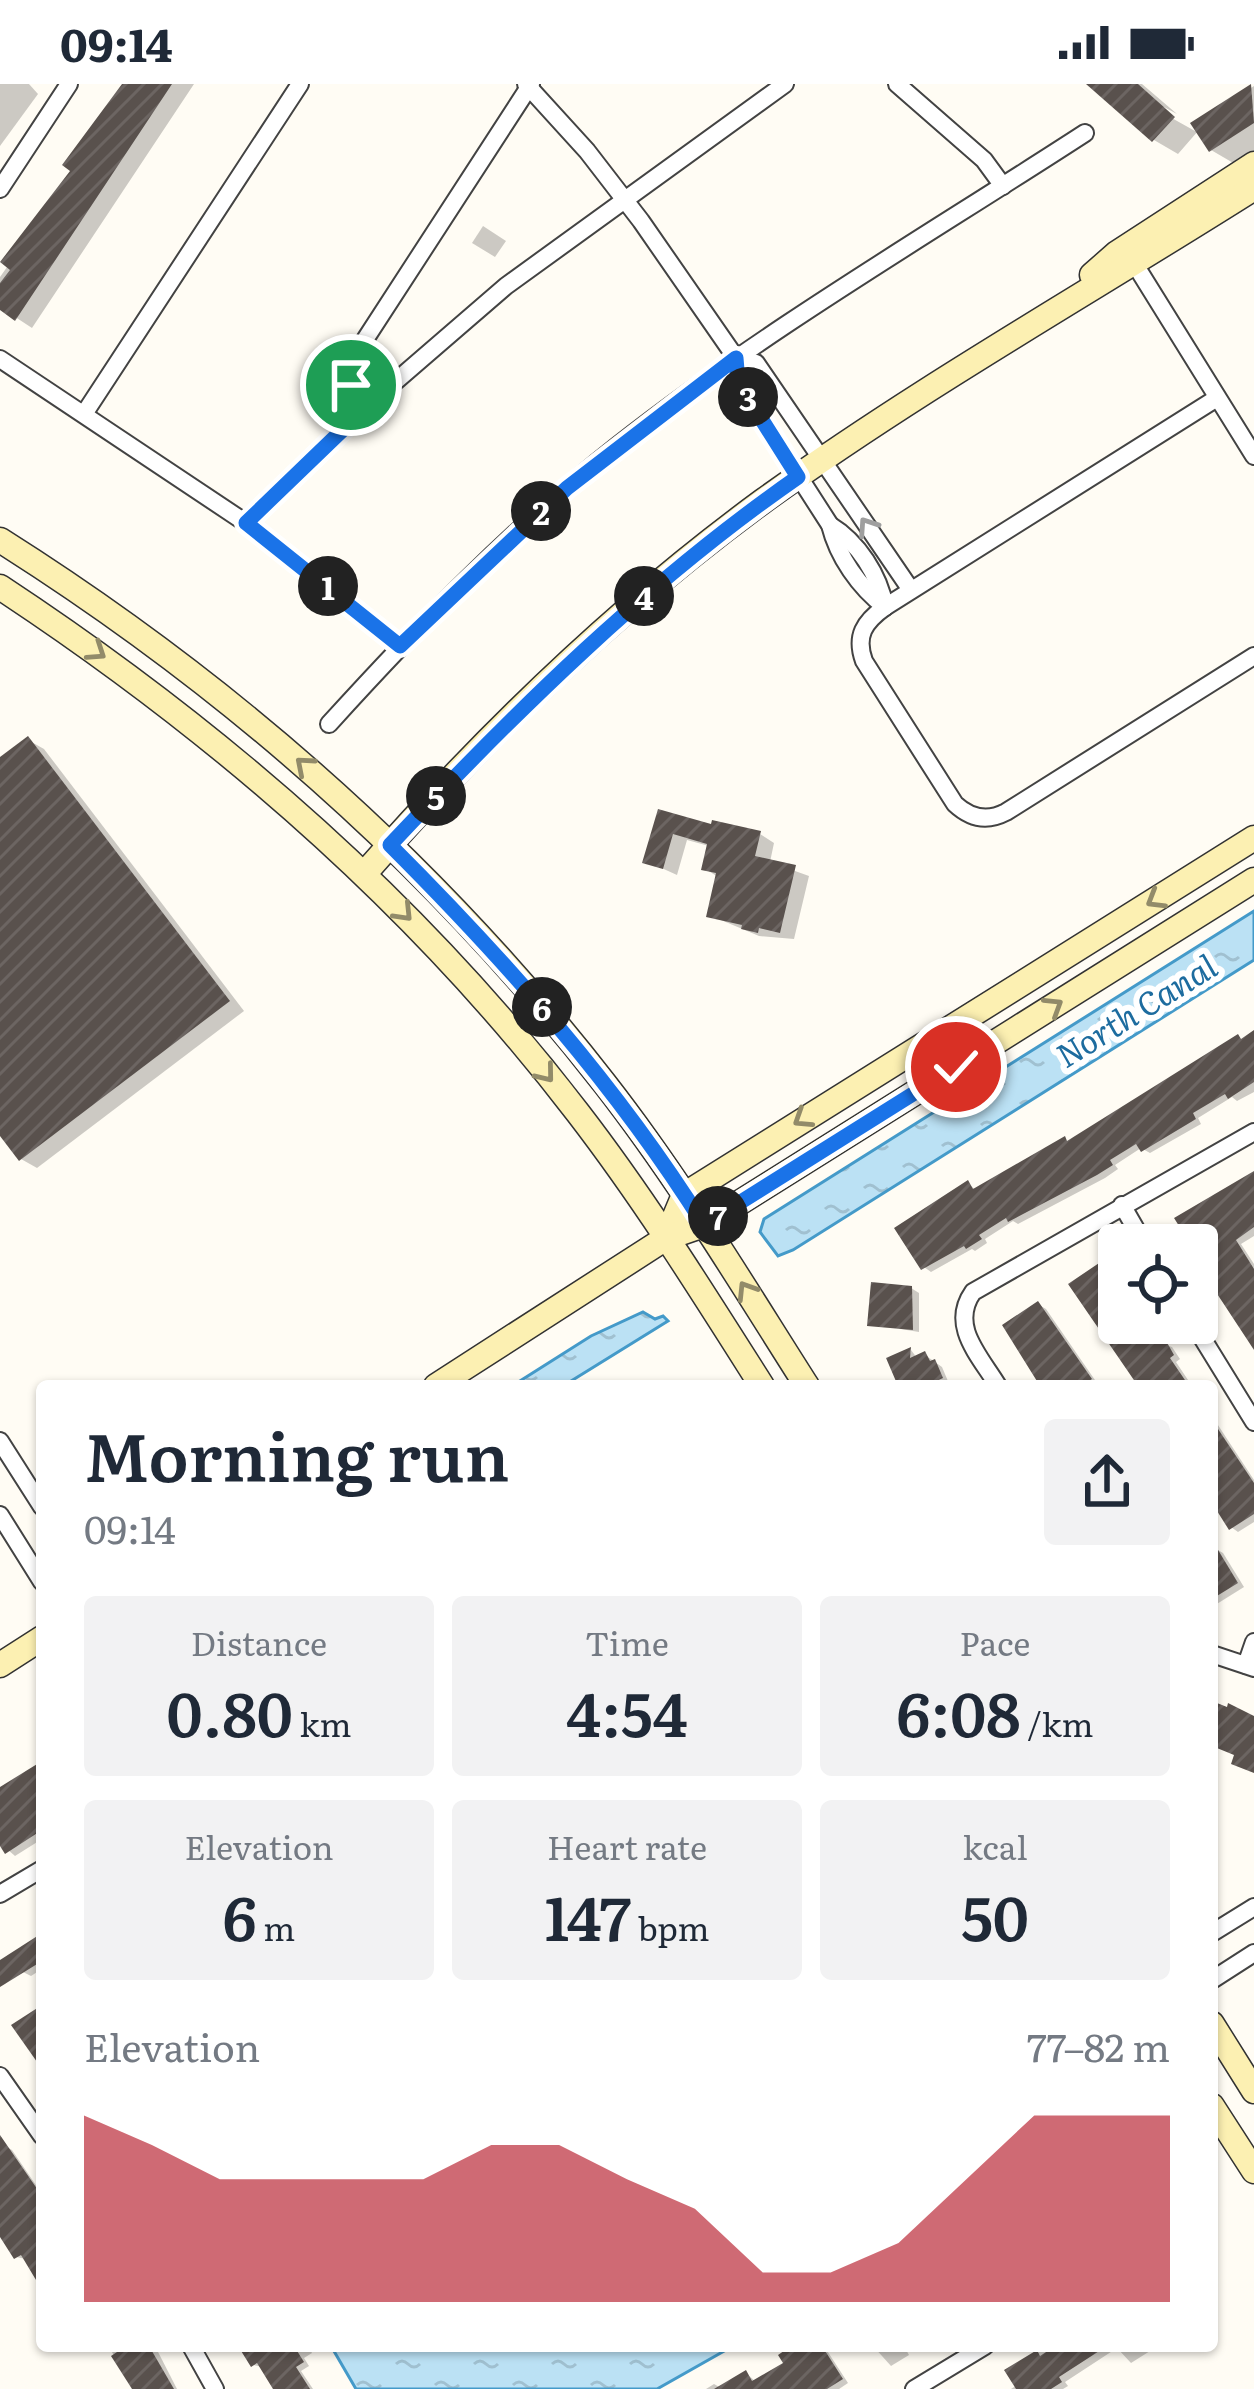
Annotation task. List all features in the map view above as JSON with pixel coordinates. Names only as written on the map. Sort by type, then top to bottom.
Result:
[{"type":"street","points":[[0,189],[69,84]]},
{"type":"street","points":[[84,414],[300,84]]},
{"type":"street","points":[[750,109],[759,84]]},
{"type":"street","points":[[246,523],[357,416],[506,286],[785,84]]},
{"type":"street","points":[[897,84],[984,160],[1003,186]]},
{"type":"street","points":[[357,416],[351,376],[354,357],[529,85],[625,198],[736,358],[738,382],[830,525],[835,545],[867,594],[885,607]]},
{"type":"street","points":[[328,724],[400,646],[583,475],[736,358],[1085,133]]},
{"type":"street","points":[[365,873],[525,706],[632,606],[798,477],[1130,256],[1254,164]]},
{"type":"street","points":[[1130,256],[1254,188]]},
{"type":"street","points":[[1130,256],[1254,456]]},
{"type":"street","points":[[736,358],[756,363],[911,590]]},
{"type":"street","points":[[0,359],[246,523],[400,646]]},
{"type":"street","points":[[756,409],[778,394]]},
{"type":"street","points":[[1217,398],[872,616],[861,634],[864,661],[955,804],[979,818],[1006,812],[1254,656]]},
{"type":"street","points":[[0,540],[113,614],[224,698],[305,765],[477,933],[557,1024],[684,1195],[803,1380]]},
{"type":"street","points":[[0,587],[170,705],[279,794],[365,873],[526,1049],[600,1142],[758,1380]]},
{"type":"street","points":[[666,1238],[684,1195],[1254,838]]},
{"type":"street","points":[[445,1380],[666,1238],[704,1225],[1254,880]]},
{"type":"street","points":[[994,1380],[964,1331],[963,1312],[979,1287],[1254,1132]]},
{"type":"street","points":[[1122,1205],[1133,1224]]},
{"type":"street","points":[[1205,1344],[1254,1422]]},
{"type":"street","points":[[0,1441],[36,1498]]},
{"type":"street","points":[[0,1515],[36,1572]]},
{"type":"street","points":[[0,1665],[36,1642]]},
{"type":"street","points":[[1218,1656],[1250,1666],[1254,1642]]},
{"type":"street","points":[[0,1894],[36,1873]]},
{"type":"street","points":[[1218,1929],[1254,1907]]},
{"type":"street","points":[[1218,1976],[1254,1953]]},
{"type":"street","points":[[1218,2034],[1254,2091]]},
{"type":"street","points":[[0,2076],[36,2127]]},
{"type":"street","points":[[1218,2115],[1254,2171]]},
{"type":"street","points":[[194,2352],[215,2389]]},
{"type":"street","points":[[914,2389],[957,2353]]},
{"type":"water","name":"North Canal","points":[[1254,911],[1254,960],[793,1250],[778,1256],[760,1232],[764,1219]]},
{"type":"water","points":[[643,1312],[668,1321],[573,1380],[521,1380],[591,1336]]},
{"type":"water","points":[[334,2352],[722,2352],[657,2389],[356,2389]]},
{"type":"building","points":[[122,84],[172,84],[15,321],[0,310],[0,283],[10,270],[0,262],[70,171],[62,165]]},
{"type":"building","points":[[1086,84],[1138,84],[1175,117],[1152,142]]},
{"type":"building","points":[[1251,84],[1254,123],[1209,152],[1190,123]]},
{"type":"building","points":[[28,736],[230,1001],[19,1161],[0,1136],[0,757]]},
{"type":"building","points":[[658,809],[761,831],[755,856],[796,865],[780,933],[759,928],[758,933],[706,917],[716,873],[701,870],[707,844],[673,834],[663,869],[642,863]]},
{"type":"building","points":[[1254,1030],[1254,1082],[1193,1113],[1196,1119],[1141,1152],[1136,1144],[1110,1160],[1113,1165],[1097,1175],[1008,1222],[1006,1218],[966,1249],[921,1270],[894,1228],[968,1180],[973,1189],[1065,1136],[1067,1141],[1238,1034],[1241,1039]]},
{"type":"building","points":[[1254,1171],[1254,1227],[1236,1240],[1254,1269],[1254,1350],[1218,1295],[1218,1224],[1178,1224],[1174,1218]]},
{"type":"building","points":[[1098,1264],[1098,1328],[1068,1284]]},
{"type":"building","points":[[871,1282],[912,1286],[913,1330],[867,1326]]},
{"type":"building","points":[[1038,1301],[1092,1379],[1036,1380],[1002,1325]]},
{"type":"building","points":[[1109,1344],[1168,1344],[1174,1355],[1170,1358],[1185,1380],[1134,1380]]},
{"type":"building","points":[[911,1347],[910,1358],[925,1351],[930,1361],[935,1359],[943,1378],[895,1380],[886,1358]]},
{"type":"building","points":[[1218,1429],[1254,1483],[1254,1514],[1229,1530],[1218,1513]]},
{"type":"building","points":[[1218,1550],[1238,1583],[1218,1595]]},
{"type":"building","points":[[1218,1703],[1227,1707],[1228,1703],[1254,1716],[1254,1773],[1231,1764],[1234,1755],[1218,1748]]},
{"type":"building","points":[[36,1765],[36,1834],[5,1854],[0,1846],[0,1787]]},
{"type":"building","points":[[36,1937],[36,1965],[0,1987],[0,1960]]},
{"type":"building","points":[[36,2009],[36,2060],[11,2025]]},
{"type":"building","points":[[0,2135],[36,2187],[36,2280],[21,2255],[14,2259],[0,2237]]},
{"type":"building","points":[[152,2352],[174,2389],[132,2389],[111,2356]]},
{"type":"building","points":[[242,2352],[298,2352],[304,2362],[296,2367],[310,2389],[273,2389],[257,2363],[251,2367]]},
{"type":"building","points":[[826,2352],[843,2379],[827,2389],[714,2389],[746,2370],[752,2381],[783,2363],[778,2355]]},
{"type":"building","points":[[1034,2352],[1040,2356],[1098,2352],[1059,2377],[1062,2382],[1051,2389],[1016,2389],[1004,2370]]},
{"type":"route","points":[[351,385],[357,416],[246,523],[400,646],[567,488],[736,358],[738,382],[798,477],[632,606],[511,720],[390,845],[477,933],[576,1047],[704,1225],[956,1067]]}]
